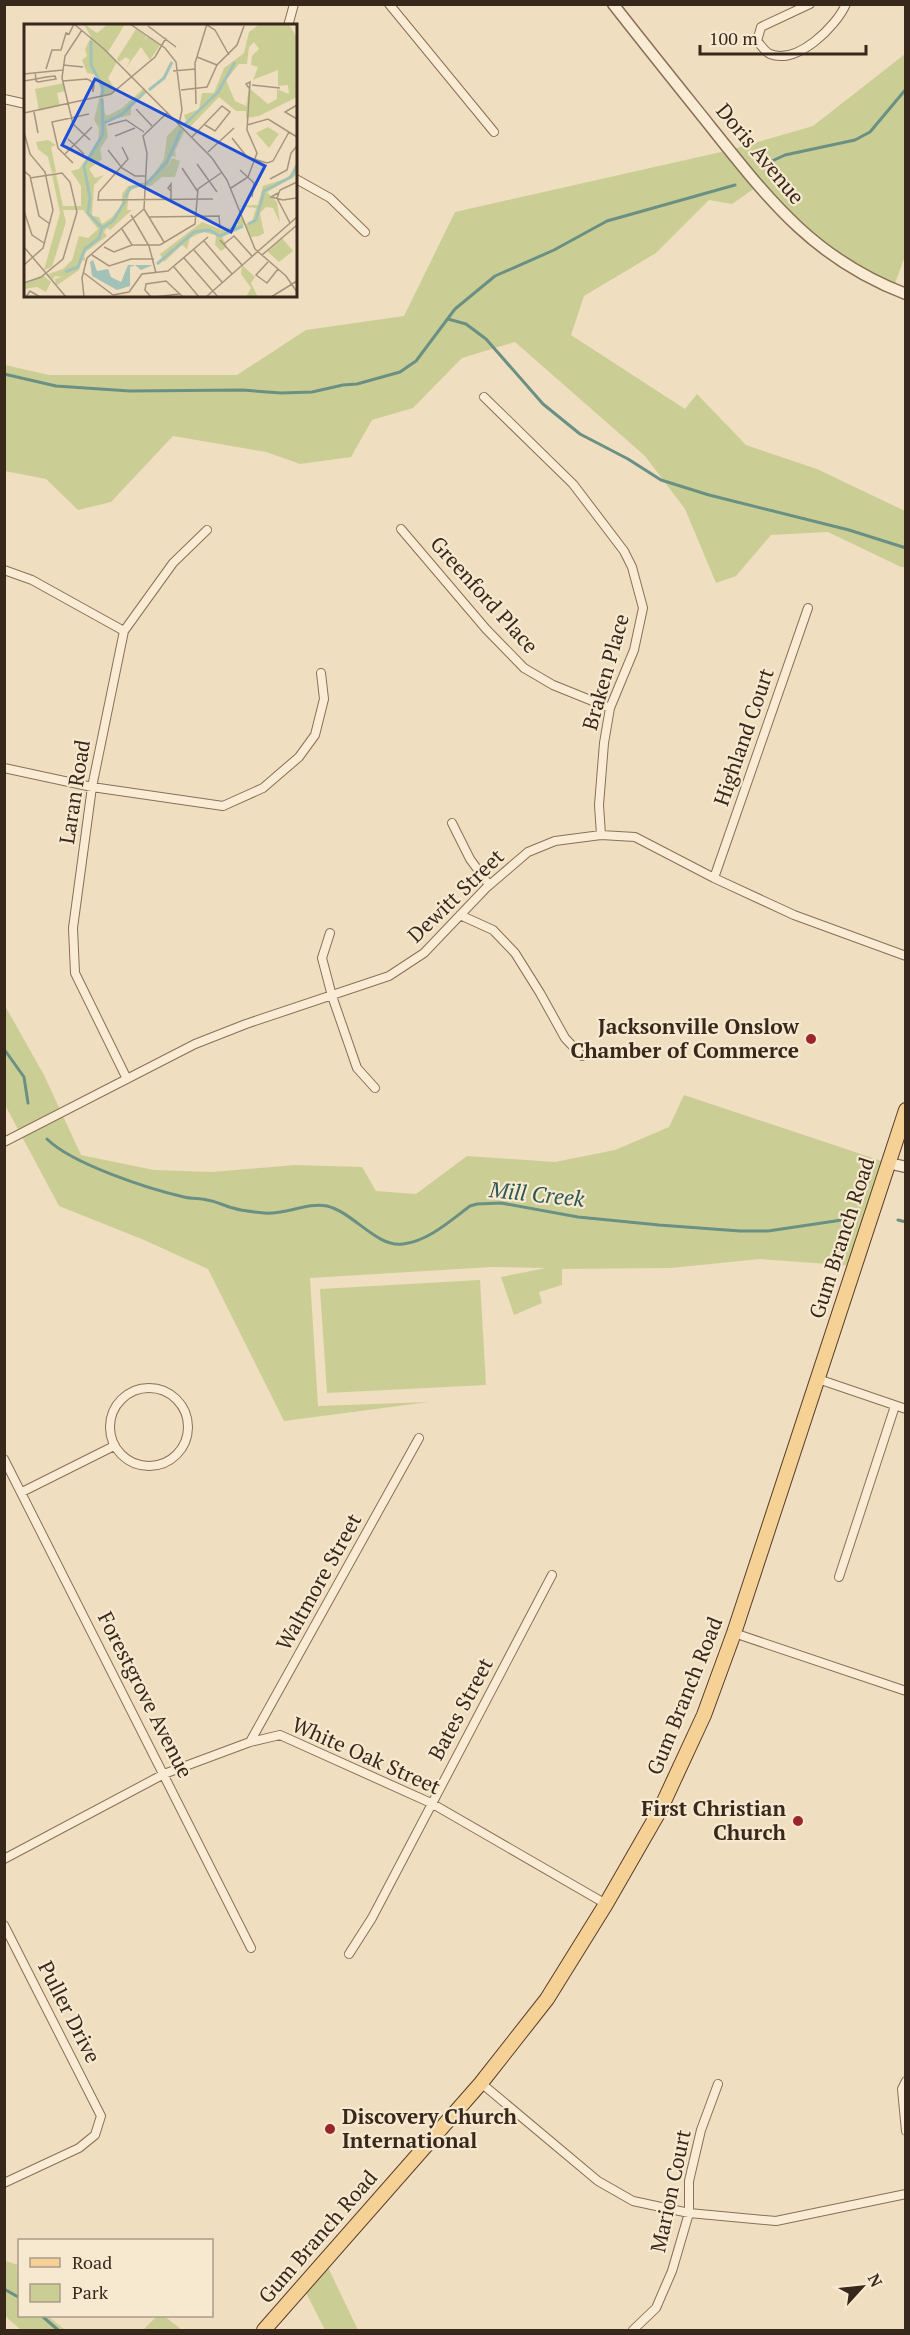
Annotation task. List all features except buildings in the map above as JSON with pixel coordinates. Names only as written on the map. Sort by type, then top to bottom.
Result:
[{"type":"main road","name":"Gum Branch Road","points":[[264,2331],[481,2083],[547,1999],[606,1905],[660,1810],[704,1714],[734,1633],[906,1110]]},
{"type":"street","points":[[289,24],[294,4]]},
{"type":"street","points":[[389,4],[494,132]]},
{"type":"street","name":"Doris Avenue","points":[[613,4],[784,216],[834,258],[906,294]]},
{"type":"street","points":[[810,4],[761,27],[757,41],[768,53],[782,56],[799,53],[841,17],[846,4]]},
{"type":"street","points":[[4,99],[24,104]]},
{"type":"street","points":[[297,179],[330,198],[365,232]]},
{"type":"street","name":"Braken Place","points":[[484,397],[573,484],[624,551],[632,567],[643,608],[634,650],[610,708],[604,743],[599,805],[602,834]]},
{"type":"street","name":"Greenford Place","points":[[401,529],[486,629],[524,668],[553,685],[610,708]]},
{"type":"street","name":"Laran Road","points":[[128,1079],[75,974],[73,928],[92,787],[124,630],[173,563],[207,530]]},
{"type":"street","points":[[4,570],[32,580],[124,630]]},
{"type":"street","name":"Highland Court","points":[[714,878],[808,608]]},
{"type":"street","points":[[4,768],[92,787],[223,806],[263,788],[299,757],[315,735],[324,699],[321,673]]},
{"type":"street","points":[[452,823],[470,859],[489,885]]},
{"type":"street","name":"Dewitt Street","points":[[4,1142],[205,1040],[389,976],[424,953],[489,885],[528,852],[555,840],[602,834],[635,837],[714,878],[794,915],[906,956]]},
{"type":"street","points":[[460,915],[493,930],[515,953],[565,1038],[582,1056]]},
{"type":"street","points":[[330,933],[322,958],[332,996],[357,1068],[375,1088]]},
{"type":"street","points":[[888,1163],[906,1167]]},
{"type":"street","points":[[818,1379],[906,1409]]},
{"type":"street","points":[[145,1388],[160,1389],[177,1399],[185,1412],[187,1436],[176,1456],[153,1467],[138,1465],[114,1446],[109,1429],[111,1415],[123,1397],[145,1388]]},
{"type":"street","points":[[839,1577],[895,1406]]},
{"type":"street","name":"Waltmore Street","points":[[250,1742],[419,1438]]},
{"type":"street","points":[[22,1492],[114,1446]]},
{"type":"street","name":"Forestgrove Avenue","points":[[4,1460],[251,1948]]},
{"type":"street","name":"Bates Street","points":[[349,1954],[372,1918],[552,1575]]},
{"type":"street","points":[[734,1633],[906,1691]]},
{"type":"street","name":"White Oak Street","points":[[4,1859],[164,1774],[250,1742],[280,1735],[431,1803],[606,1905]]},
{"type":"street","name":"Puller Drive","points":[[4,1925],[101,2116],[95,2135],[79,2148],[4,2183]]},
{"type":"street","points":[[906,2081],[902,2089],[906,2130]]},
{"type":"street","points":[[481,2083],[598,2181],[633,2201],[688,2213],[776,2221],[906,2194]]},
{"type":"street","name":"Marion Court","points":[[633,2331],[656,2308],[672,2271],[688,2213],[691,2170],[701,2130],[718,2084]]},
{"type":"green space","points":[[905,54],[905,256],[893,289],[834,258],[758,186],[732,204],[709,200],[656,253],[584,296],[571,335],[685,409],[697,394],[746,445],[817,469],[905,511],[905,567],[828,532],[771,535],[736,576],[716,583],[685,509],[645,456],[515,342],[462,358],[413,408],[372,420],[351,457],[300,464],[266,452],[173,436],[111,502],[78,510],[46,479],[5,471],[5,365],[49,375],[237,375],[306,330],[404,316],[455,212],[730,150],[813,126]]},
{"type":"green space","points":[[4,1004],[44,1075],[81,1155],[154,1170],[212,1172],[295,1165],[362,1167],[376,1191],[416,1194],[467,1156],[555,1162],[615,1150],[669,1127],[684,1095],[888,1163],[855,1266],[760,1259],[671,1268],[562,1269],[562,1285],[539,1292],[542,1303],[514,1315],[501,1277],[546,1268],[492,1267],[310,1278],[318,1406],[429,1402],[284,1421],[208,1269],[59,1206],[5,1105]]},
{"type":"green space","points":[[480,1280],[486,1385],[327,1393],[320,1289]]},
{"type":"green space","points":[[5,2261],[18,2265],[18,2317],[49,2317],[65,2330],[21,2330],[5,2316]]},
{"type":"green space","points":[[325,2261],[358,2330],[325,2330],[303,2287]]},
{"type":"green space","points":[[156,2317],[165,2317],[182,2330],[143,2330]]},
{"type":"waterway","points":[[761,166],[785,155],[855,140],[870,132],[906,89]]},
{"type":"waterway","points":[[4,374],[56,386],[130,391],[242,390],[281,393],[312,392],[357,384],[400,372],[416,361],[455,309],[495,276],[554,250],[607,221],[735,185]]},
{"type":"waterway","points":[[448,319],[466,324],[486,339],[543,404],[580,434],[628,459],[661,480],[709,495],[849,530],[906,548]]},
{"type":"waterway","name":"Mill Creek","points":[[4,1049],[24,1077],[28,1103]]},
{"type":"waterway","name":"Mill Creek","points":[[47,1139],[92,1166],[132,1182],[184,1197],[264,1213],[319,1205],[327,1206],[346,1215],[384,1241],[393,1244],[421,1239],[438,1230],[470,1206],[477,1204],[501,1203],[578,1217],[740,1231],[768,1231],[842,1220]]},
{"type":"waterway","name":"Mill Creek","points":[[898,1220],[906,1222]]},
{"type":"waterway","points":[[4,2289],[18,2297]]},
{"type":"waterway","points":[[43,2317],[58,2330]]},
{"type":"place","name":"Jacksonville Onslow Chamber of Commerce","points":[[811,1039]]},
{"type":"place","name":"First Christian Church","points":[[798,1821]]},
{"type":"place","name":"Discovery Church International","points":[[330,2129]]}]
